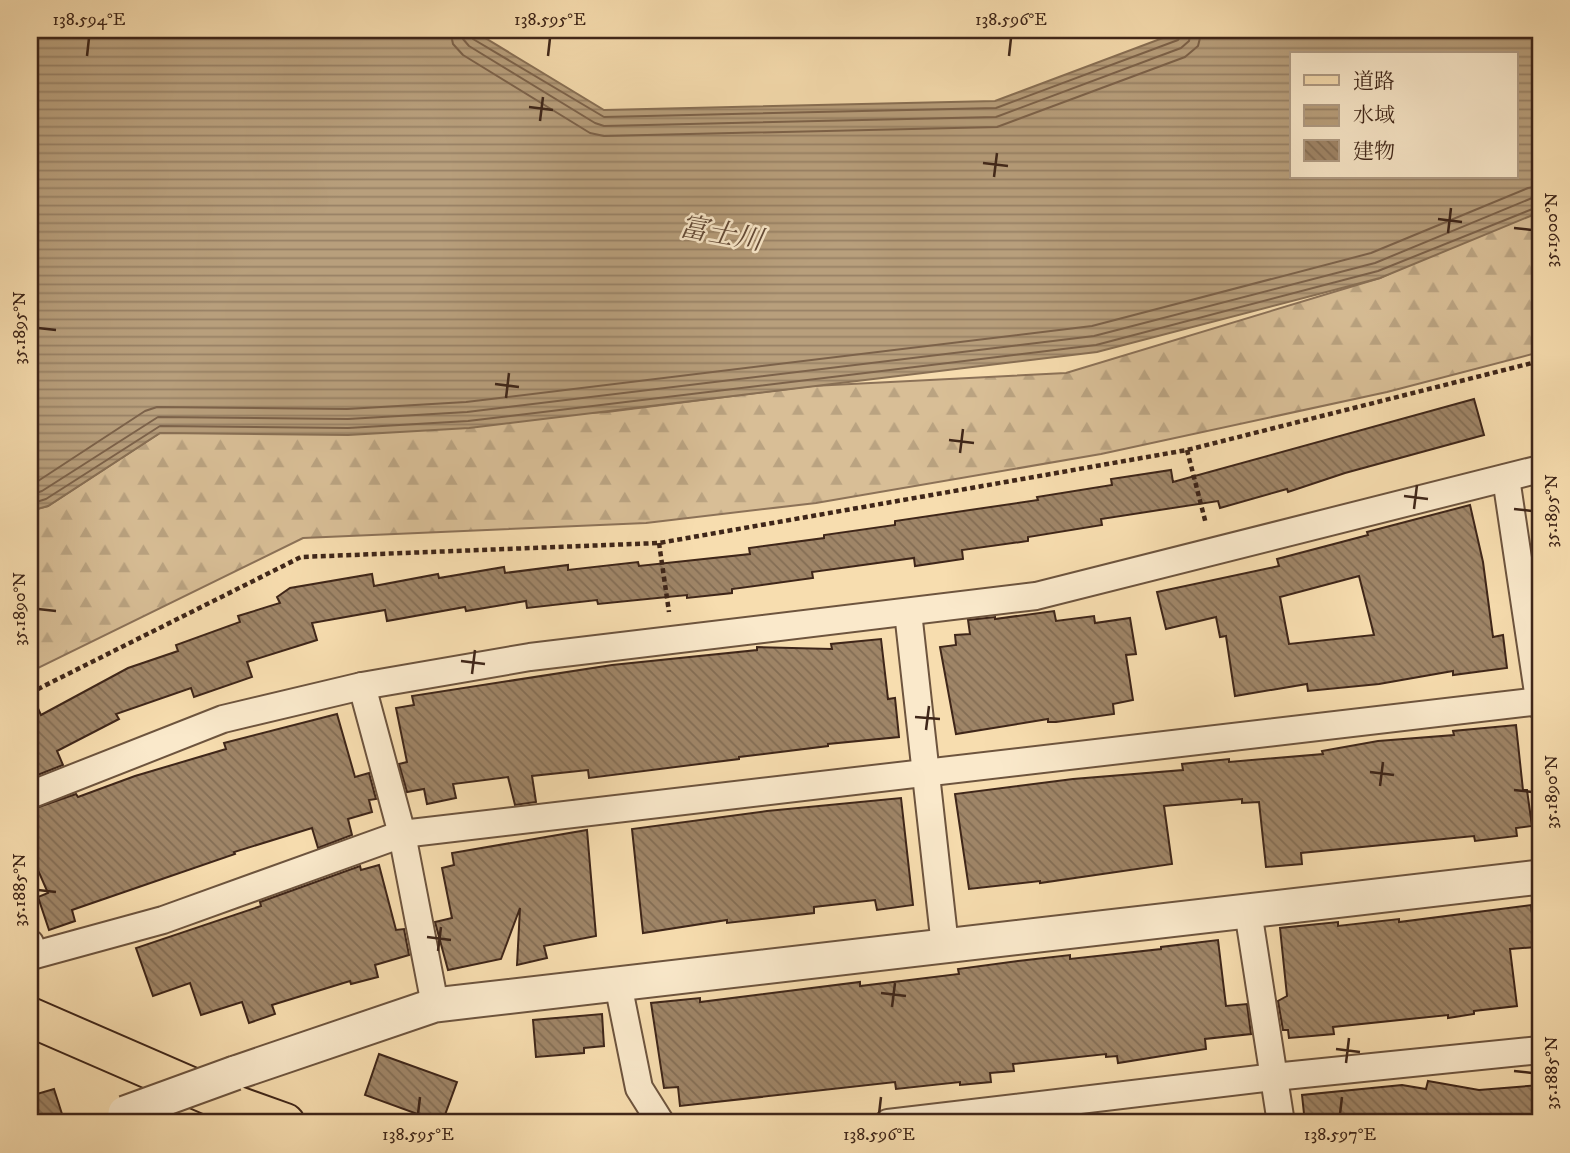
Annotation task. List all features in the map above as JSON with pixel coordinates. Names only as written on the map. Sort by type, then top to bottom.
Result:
[{"type":"main road","points":[[30,1017],[221,1100],[285,1123]]},
{"type":"street","points":[[30,795],[223,719],[362,686],[530,657],[1036,596],[1540,469]]},
{"type":"street","points":[[30,943],[35,956],[163,920],[401,834],[1540,703],[1506,478]]},
{"type":"street","points":[[908,612],[945,946]]},
{"type":"street","points":[[362,686],[401,834],[435,1005]]},
{"type":"street","points":[[115,1118],[235,1073],[435,1005],[1540,877]]},
{"type":"street","points":[[1248,911],[1281,1123]]},
{"type":"street","points":[[618,984],[639,1088],[661,1123]]},
{"type":"street","points":[[888,1123],[1273,1077],[1540,1050]]},
{"type":"path","points":[[30,693],[301,557],[659,544],[1187,450],[1532,363],[1540,357]]},
{"type":"path","points":[[1187,450],[1213,552]]},
{"type":"path","points":[[659,544],[673,640]]},
{"type":"green space","points":[[1540,205],[1540,352],[1387,392],[1101,454],[816,503],[646,523],[303,538],[30,672],[30,511],[48,506],[160,433],[607,412],[812,386],[1066,373],[1380,278]]},
{"type":"water","name":"富士川","points":[[30,30],[472,30],[604,110],[995,101],[1184,30],[1540,30],[1540,212],[1380,278],[1097,352],[469,428],[348,435],[160,433],[48,506],[30,511]]},
{"type":"building","points":[[1474,399],[1484,435],[1345,473],[1288,492],[1287,489],[1220,508],[1218,501],[1101,519],[1102,525],[1028,537],[1028,541],[962,550],[963,559],[915,566],[914,558],[812,572],[813,578],[732,589],[732,593],[687,598],[687,595],[598,604],[597,600],[527,608],[526,601],[466,611],[465,607],[387,621],[385,610],[312,623],[317,640],[247,662],[252,677],[194,697],[191,688],[116,714],[119,719],[57,751],[63,765],[30,778],[30,691],[41,715],[128,668],[178,651],[176,645],[240,622],[238,616],[280,603],[277,597],[290,588],[372,574],[374,586],[438,574],[439,578],[504,567],[505,573],[568,565],[568,570],[638,562],[639,566],[750,554],[749,548],[824,538],[824,535],[895,525],[895,521],[1038,500],[1037,497],[1112,485],[1111,479],[1171,470],[1173,482]]},
{"type":"building","points":[[1470,505],[1483,562],[1493,637],[1503,635],[1507,668],[1453,675],[1453,671],[1379,684],[1308,691],[1307,684],[1235,696],[1226,636],[1220,637],[1216,617],[1166,629],[1157,592],[1279,566],[1277,559],[1368,535],[1367,532]],"holes":[[[1359,576],[1374,635],[1289,644],[1280,597]]]},
{"type":"building","points":[[1054,611],[1056,621],[1094,616],[1095,623],[1130,618],[1136,654],[1126,655],[1133,700],[1113,704],[1114,714],[1056,722],[1048,722],[1048,719],[956,734],[940,647],[956,645],[955,635],[970,634],[968,620]]},
{"type":"building","points":[[881,639],[888,699],[895,698],[899,737],[828,744],[739,759],[589,778],[588,770],[532,776],[536,802],[515,805],[508,777],[453,784],[456,798],[427,804],[424,789],[407,792],[399,764],[407,762],[396,708],[414,705],[412,696],[612,665],[757,650],[757,647],[832,649],[831,644]]},
{"type":"building","points":[[337,714],[355,777],[369,773],[376,799],[369,800],[372,812],[348,819],[352,835],[318,848],[312,828],[234,852],[235,854],[72,910],[75,921],[49,930],[38,897],[48,893],[30,852],[30,810],[226,749],[224,743]]},
{"type":"building","points":[[1516,725],[1523,790],[1527,790],[1532,826],[1516,828],[1517,836],[1475,841],[1474,836],[1301,853],[1302,864],[1266,867],[1259,802],[1242,803],[1242,799],[1164,806],[1172,864],[1040,883],[969,889],[955,794],[1073,779],[1183,770],[1182,764],[1323,754],[1322,751],[1378,741],[1454,735],[1453,731]]},
{"type":"building","points":[[901,798],[913,905],[877,910],[875,900],[814,907],[814,913],[727,923],[727,920],[643,933],[632,829],[767,811]]},
{"type":"building","points":[[587,830],[596,936],[544,946],[547,958],[517,965],[520,908],[501,959],[448,970],[435,922],[452,918],[442,868],[454,865],[452,853]]},
{"type":"building","points":[[379,865],[396,930],[404,929],[409,955],[375,965],[378,977],[351,984],[350,981],[272,1005],[275,1014],[249,1023],[242,1002],[201,1015],[190,983],[153,996],[136,948],[261,906],[260,902],[360,866],[361,870]]},
{"type":"building","points":[[1531,905],[1536,947],[1510,949],[1517,1006],[1474,1011],[1474,1014],[1448,1018],[1448,1015],[1333,1027],[1334,1034],[1289,1038],[1288,1030],[1283,1030],[1278,1001],[1287,996],[1280,928],[1338,922],[1338,926],[1399,919],[1399,922]]},
{"type":"building","points":[[1218,940],[1226,1006],[1247,1004],[1251,1034],[1205,1039],[1206,1049],[1118,1063],[1117,1056],[1106,1057],[1106,1054],[1013,1064],[1014,1071],[990,1073],[991,1082],[960,1085],[960,1082],[896,1089],[895,1082],[680,1106],[678,1087],[664,1088],[651,1003],[700,998],[700,1002],[860,982],[860,986],[959,974],[958,969],[1018,961],[1070,955],[1070,959]]},
{"type":"building","points":[[602,1014],[604,1046],[584,1048],[584,1053],[536,1057],[533,1020]]},
{"type":"building","points":[[379,1054],[457,1082],[442,1123],[365,1095]]},
{"type":"building","points":[[1428,1081],[1479,1090],[1540,1085],[1540,1123],[1305,1123],[1302,1095],[1402,1085],[1426,1089]]},
{"type":"building","points":[[54,1089],[62,1114],[30,1123],[30,1096]]}]
